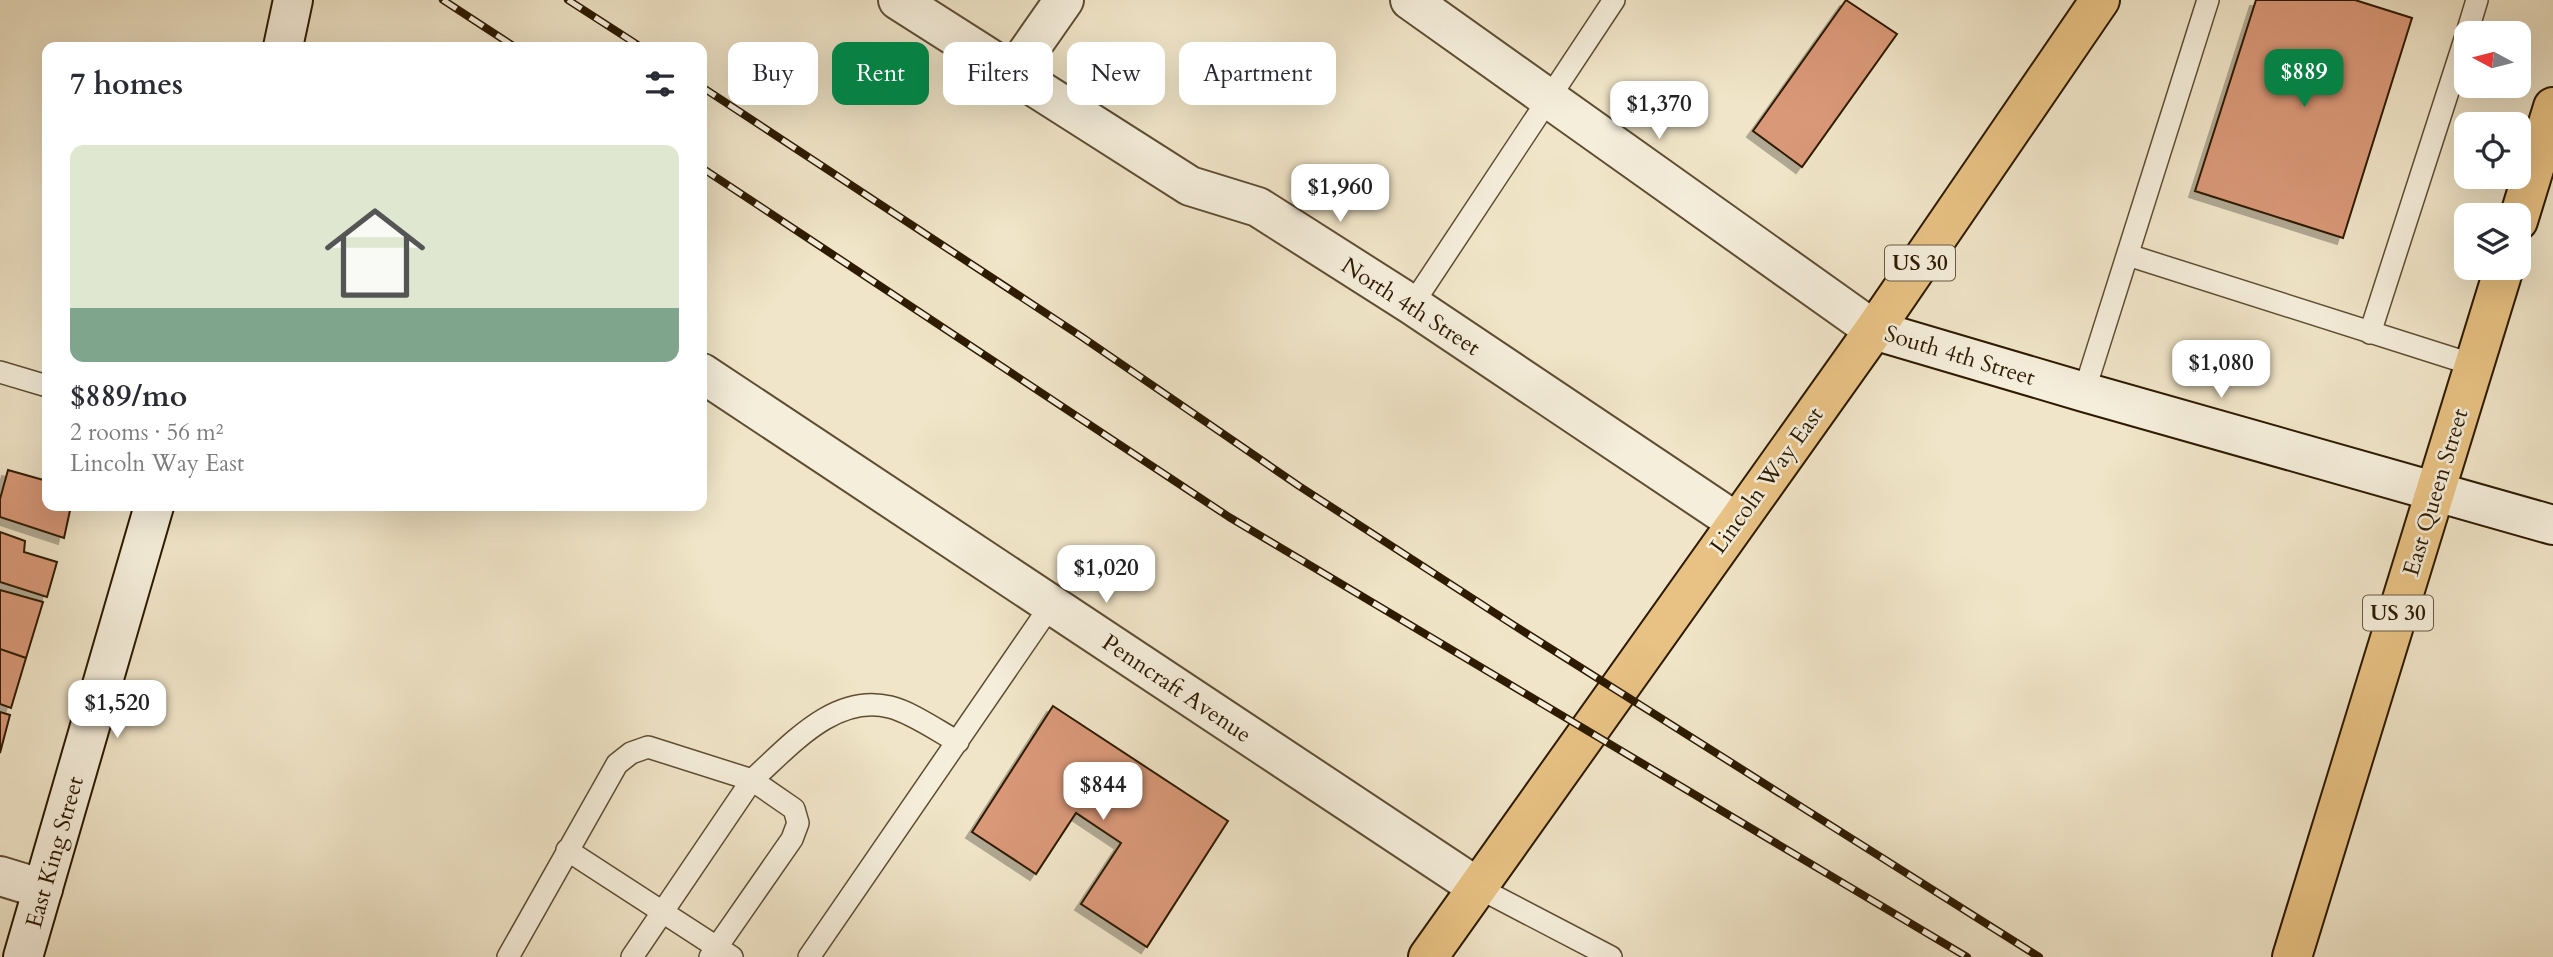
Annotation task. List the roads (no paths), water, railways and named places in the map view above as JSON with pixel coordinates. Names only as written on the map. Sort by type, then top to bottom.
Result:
[{"type":"highway","name":"Lincoln Way East","points":[[1428,957],[1874,330],[2100,0]]},
{"type":"highway","points":[[2524,203],[2553,107]]},
{"type":"highway","name":"East Queen Street","points":[[2292,957],[2500,280]]},
{"type":"street","points":[[284,42],[293,0]]},
{"type":"street","name":"North 4th Street","points":[[898,0],[964,42]]},
{"type":"street","points":[[1035,42],[1064,0]]},
{"type":"street","name":"South 4th Street","points":[[1410,0],[1874,330],[2553,525]]},
{"type":"street","name":"North 4th Street","points":[[1053,99],[1190,186],[1258,207],[1412,305],[1736,522]]},
{"type":"street","name":"Penncraft Avenue","points":[[707,376],[1477,887]]},
{"type":"street","name":"East King Street","points":[[23,957],[153,511]]},
{"type":"street","points":[[0,876],[43,889]]},
{"type":"lane","points":[[1412,305],[1615,0]]},
{"type":"lane","points":[[2084,392],[2208,0]]},
{"type":"lane","points":[[2470,21],[2477,0]]},
{"type":"lane","points":[[2370,333],[2454,71]]},
{"type":"lane","points":[[2128,255],[2474,365]]},
{"type":"lane","points":[[0,372],[42,385]]},
{"type":"lane","points":[[809,957],[1051,605]]},
{"type":"lane","points":[[632,957],[752,780],[809,728],[848,707],[869,703],[893,707],[958,742]]},
{"type":"lane","points":[[508,957],[567,850],[617,764],[631,752],[648,747],[752,780],[794,809],[798,823],[793,839],[719,954],[662,911],[567,850]]},
{"type":"lane","points":[[1477,887],[1611,957]]},
{"type":"railway","points":[[443,0],[507,42]]},
{"type":"railway","points":[[568,0],[633,42]]},
{"type":"railway","points":[[707,90],[1082,337],[1299,486],[1515,626],[2039,957]]},
{"type":"railway","points":[[707,171],[1229,517],[1967,957]]}]
